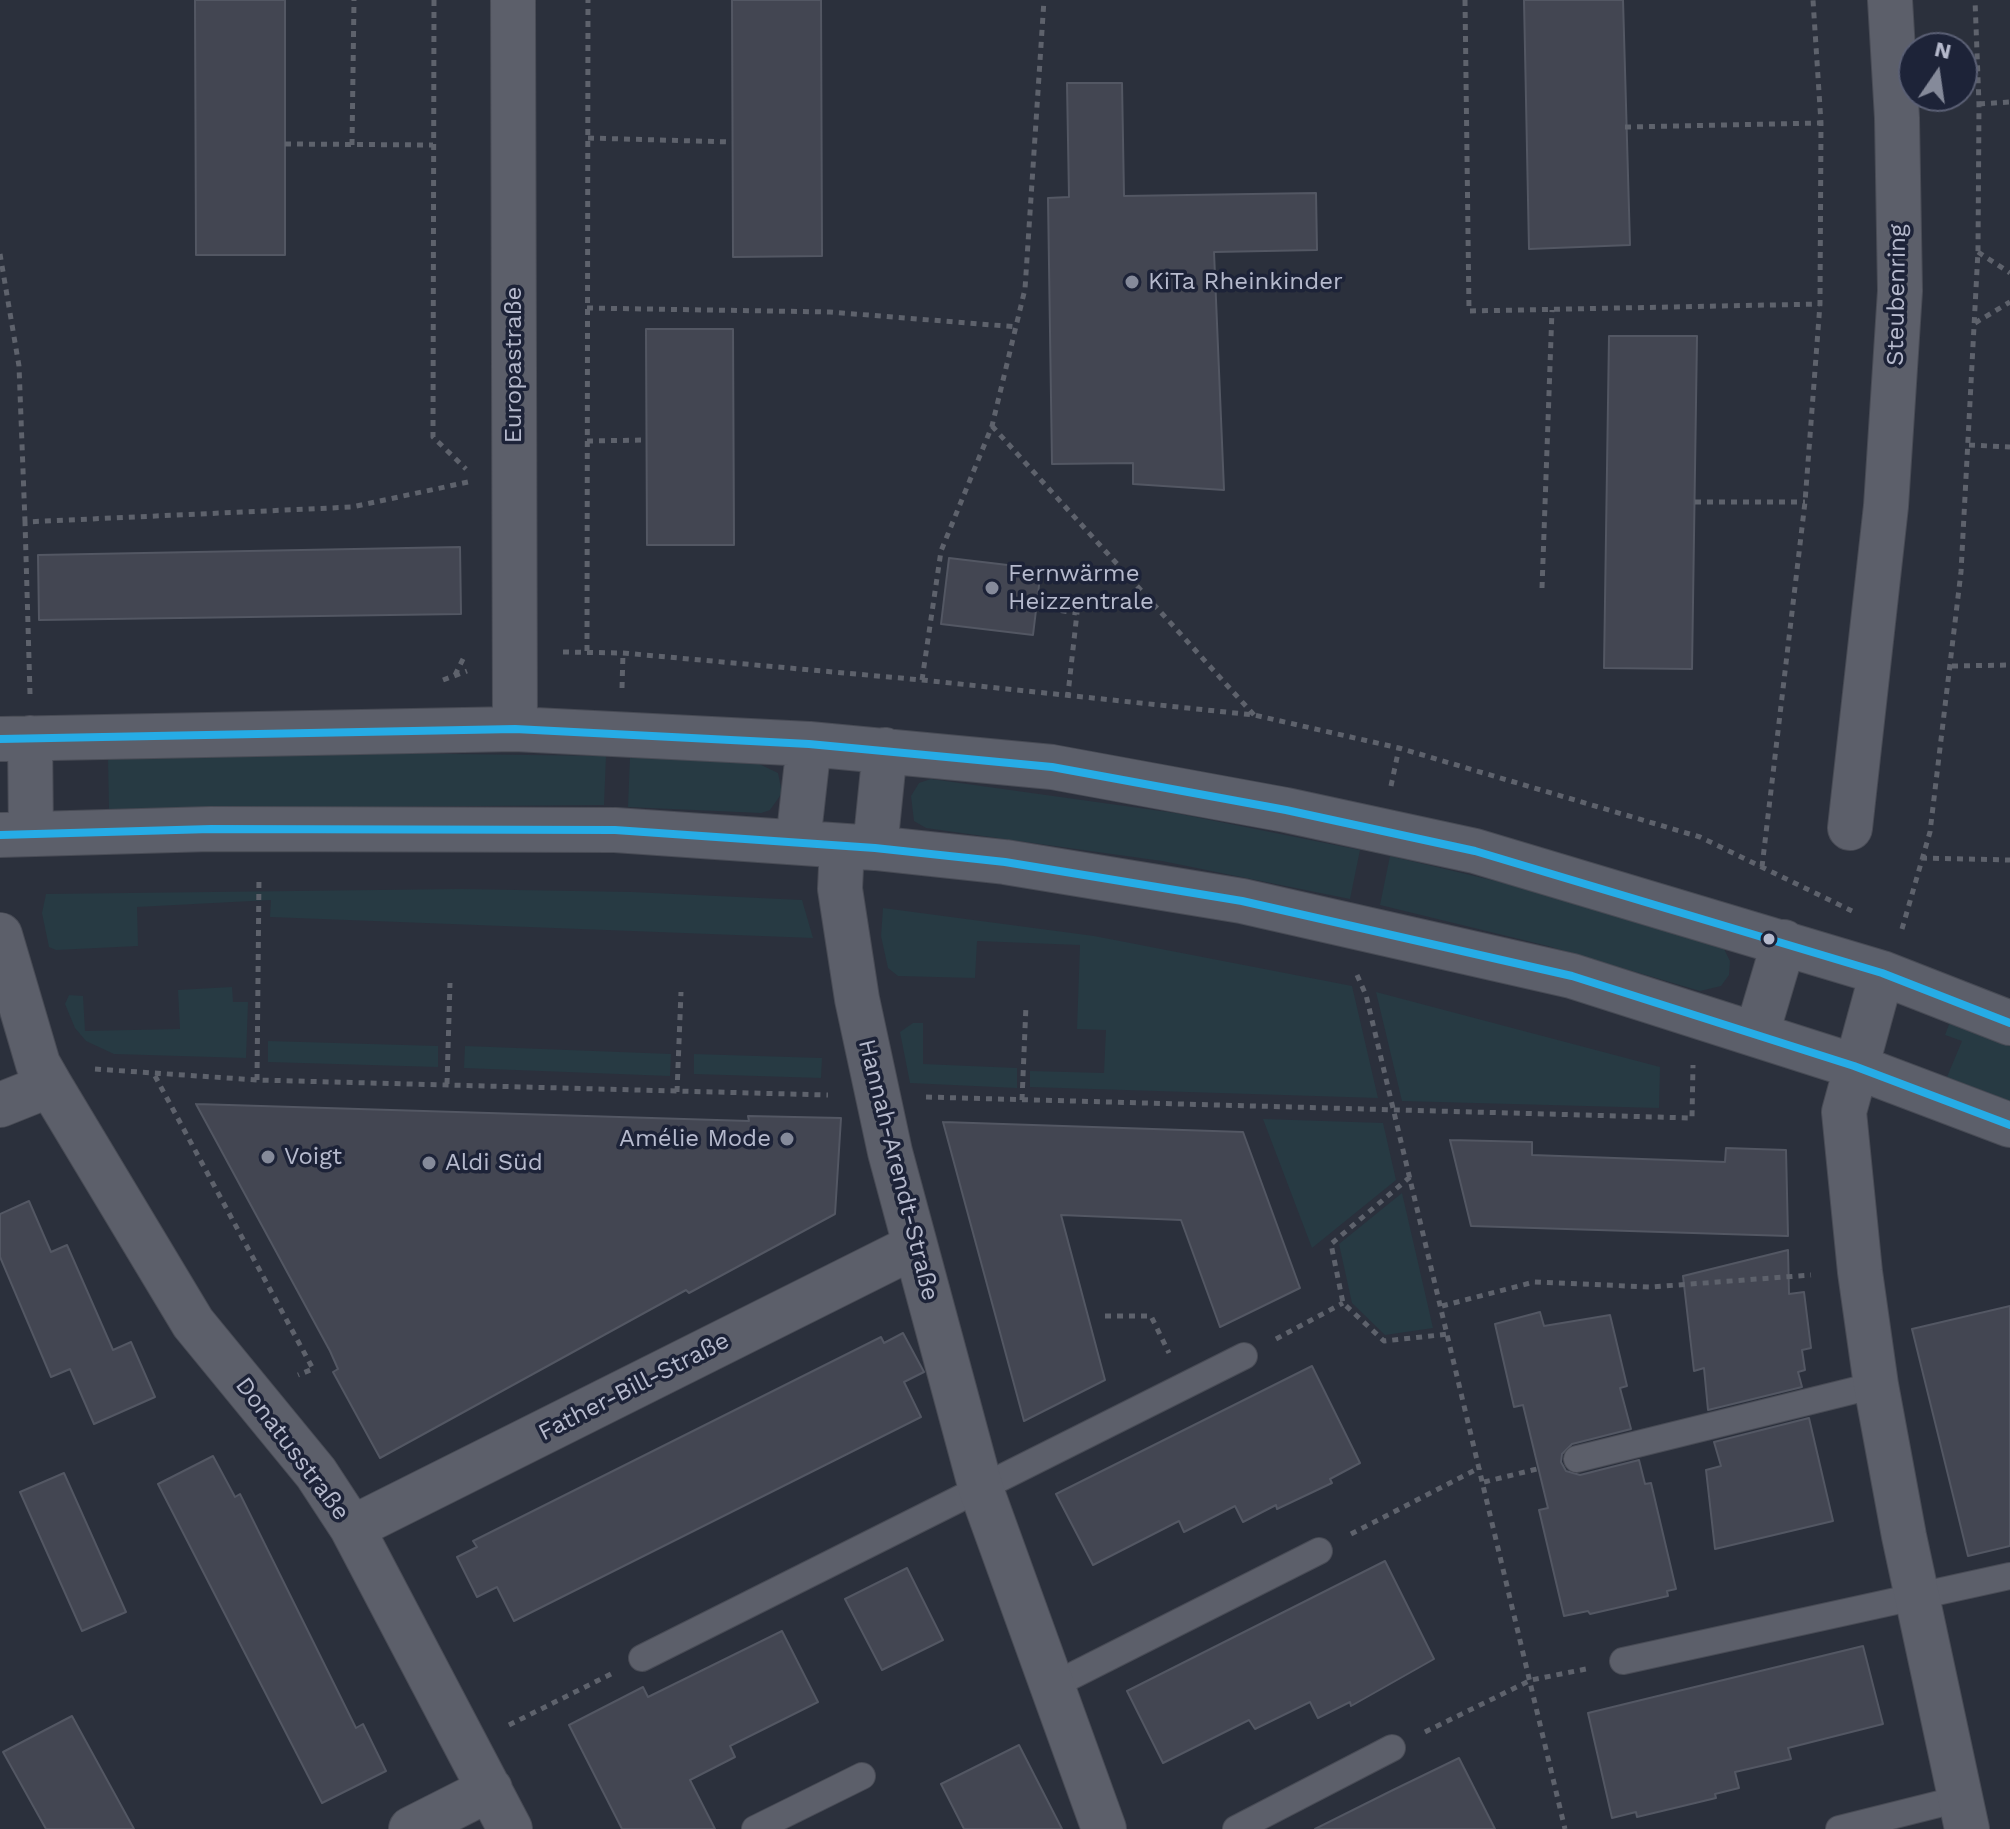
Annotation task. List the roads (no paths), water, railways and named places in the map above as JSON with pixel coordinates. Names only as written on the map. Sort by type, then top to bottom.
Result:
[{"type":"street","name":"Europastraße","points":[[513,0],[515,729]]},
{"type":"street","name":"Steubenring","points":[[1850,828],[1886,506],[1900,291],[1897,118],[1890,0]]},
{"type":"street","points":[[2010,1023],[1882,973],[1475,851],[1340,821],[1052,767],[809,744],[515,729],[20,725],[15,835],[504,827],[615,830],[859,847],[1019,864],[1242,901],[1572,976],[1757,1033],[2010,1125]]},
{"type":"street","points":[[798,842],[809,744]]},
{"type":"street","name":"Hannah-Arendt-Straße","points":[[885,750],[859,847],[840,889],[857,999],[890,1152],[981,1489],[1050,1687],[1104,1829]]},
{"type":"street","name":"Donatusstraße","points":[[0,935],[34,1050],[50,1085],[193,1323],[316,1473],[352,1528],[510,1829]]},
{"type":"street","points":[[1757,1033],[1784,942]]},
{"type":"street","points":[[1882,973],[1854,1066],[1844,1112],[1860,1272],[1876,1385],[1916,1599],[1963,1814]]},
{"type":"street","points":[[0,1105],[50,1085]]},
{"type":"street","name":"Father-Bill-Straße","points":[[352,1528],[915,1246]]},
{"type":"street","points":[[411,1829],[490,1789]]},
{"type":"lane","points":[[642,1658],[1244,1356]]},
{"type":"lane","points":[[1577,1459],[1876,1385]]},
{"type":"lane","points":[[1050,1687],[1319,1551]]},
{"type":"lane","points":[[1623,1661],[2010,1576]]},
{"type":"lane","points":[[1236,1829],[1392,1748]]},
{"type":"lane","points":[[755,1829],[862,1776]]},
{"type":"lane","points":[[1839,1829],[1963,1814]]},
{"type":"place","name":"KiTa Rheinkinder","points":[[1132,282]]},
{"type":"place","name":"Fernwärme Heizzentrale","points":[[992,588]]},
{"type":"place","name":"Amélie Mode","points":[[787,1139]]},
{"type":"place","name":"Voigt","points":[[268,1157]]},
{"type":"place","name":"Aldi Süd","points":[[429,1163]]}]
